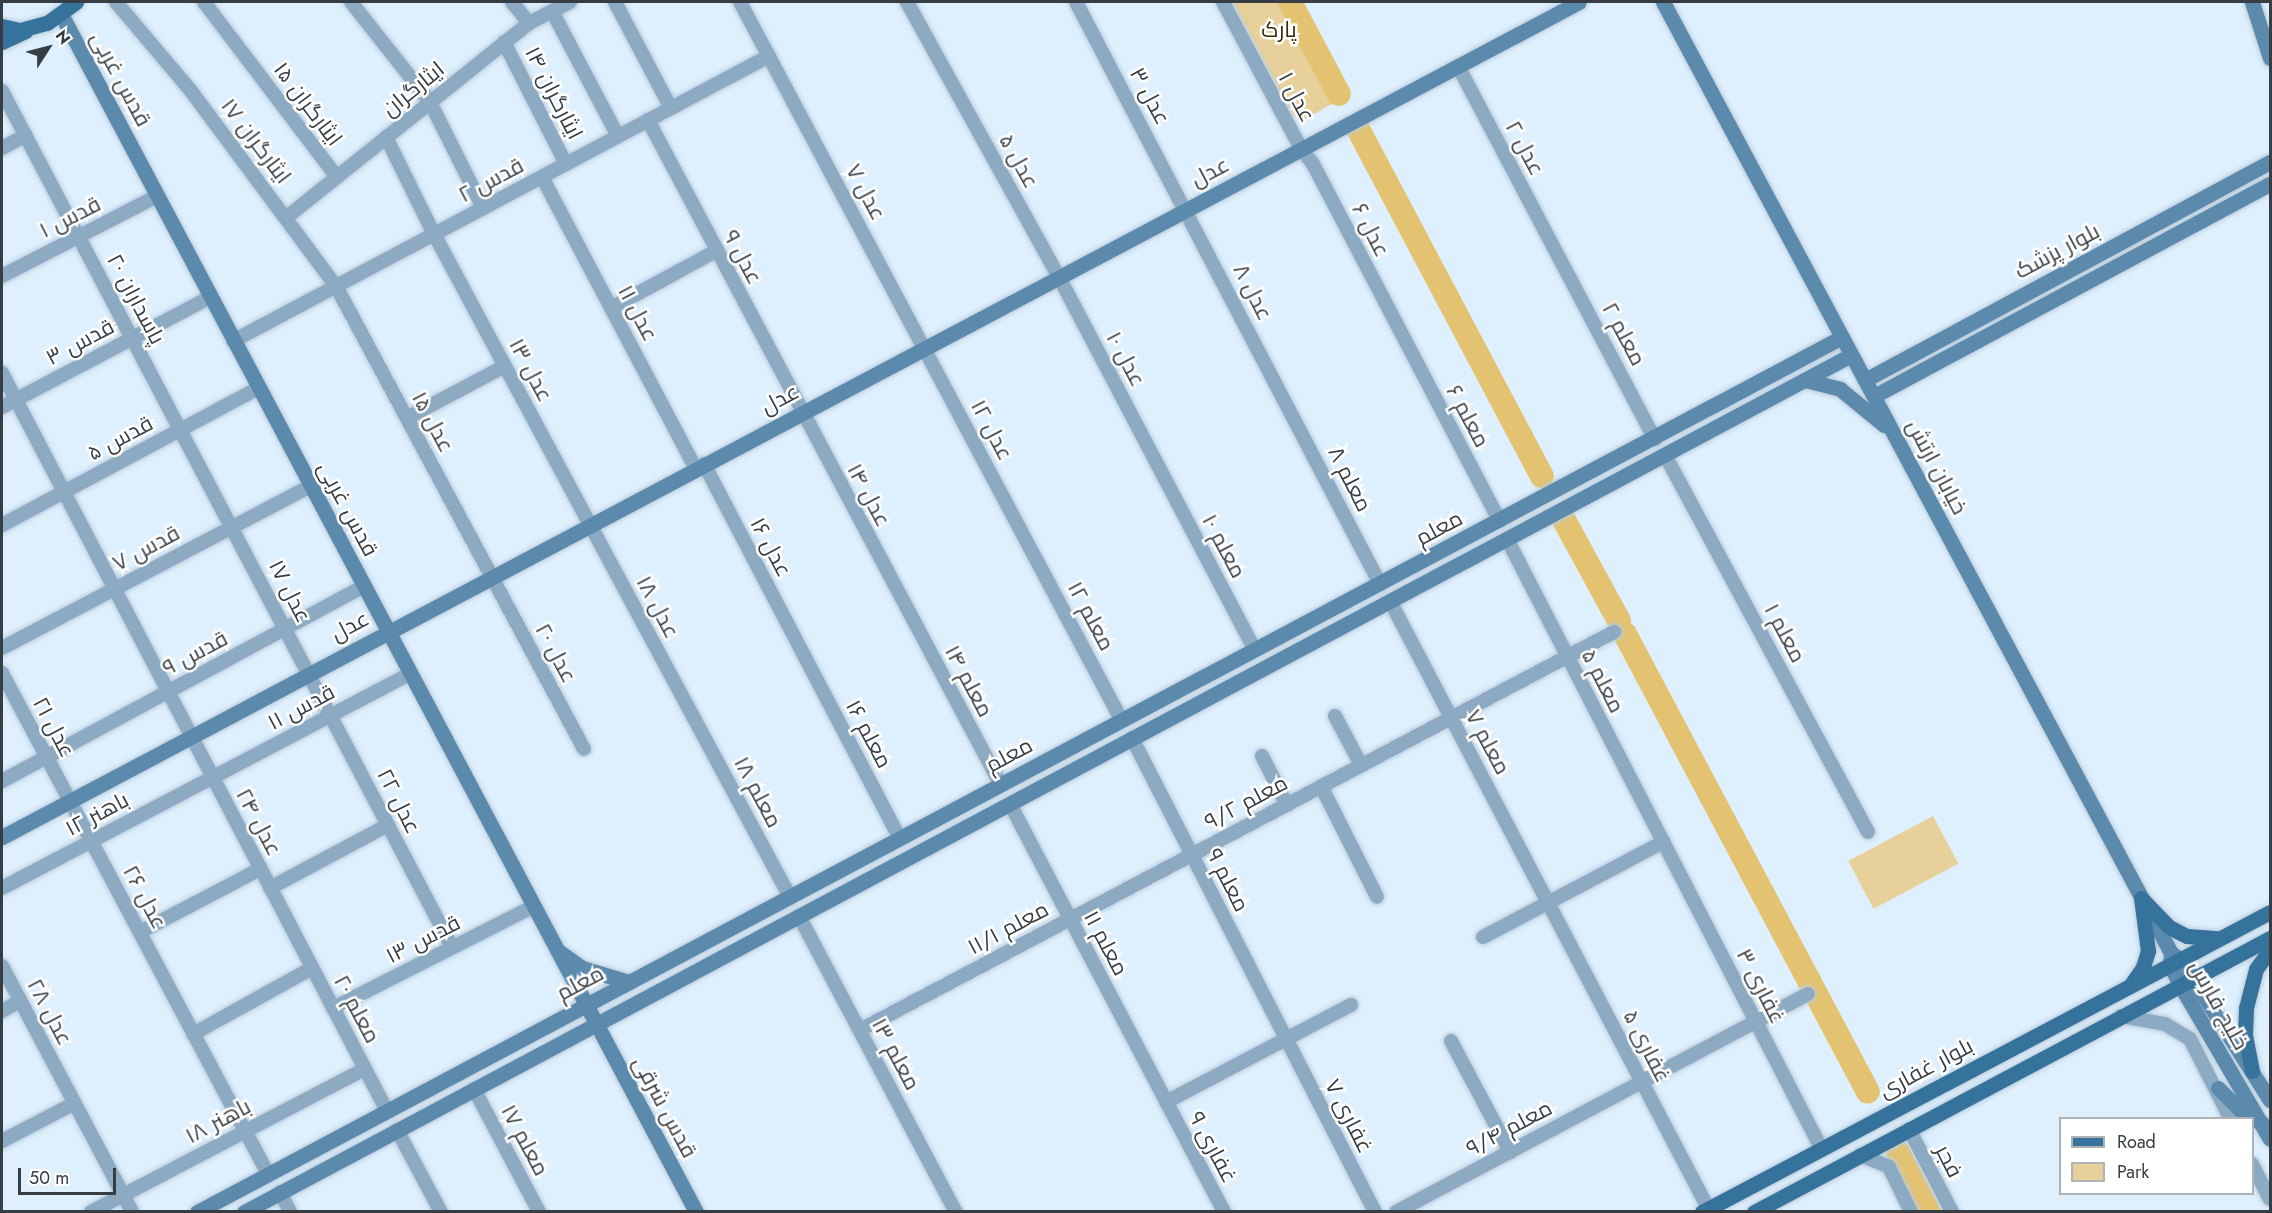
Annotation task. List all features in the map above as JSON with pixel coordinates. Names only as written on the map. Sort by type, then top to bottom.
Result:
[{"type":"main road","points":[[2,42],[61,14],[76,2]]},
{"type":"main road","name":"عدل","points":[[2,837],[1580,2]]},
{"type":"main road","name":"خیابان ارتش","points":[[1662,2],[2174,959]]},
{"type":"main road","points":[[2252,2],[2271,58]]},
{"type":"main road","name":"قدس غربی","points":[[61,14],[595,1025]]},
{"type":"main road","points":[[2,26],[20,30],[32,28]]},
{"type":"main road","name":"بلوار پزشک","points":[[1865,380],[2271,162]]},
{"type":"main road","name":"بلوار پزشک","points":[[1874,396],[2271,184]]},
{"type":"main road","name":"معلم","points":[[197,1212],[1842,338]]},
{"type":"main road","name":"معلم","points":[[244,1212],[1851,355]]},
{"type":"main road","points":[[1805,380],[1840,389],[1894,435]]},
{"type":"main road","points":[[2141,897],[2169,927],[2187,936],[2224,938]]},
{"type":"main road","points":[[2130,985],[2143,966],[2148,951],[2141,897]]},
{"type":"main road","name":"بلوار غفاری","points":[[1705,1210],[2130,985],[2174,959],[2224,938],[2271,912]]},
{"type":"main road","name":"بلوار غفاری","points":[[1754,1212],[2271,938]]},
{"type":"main road","points":[[555,949],[582,968],[629,982]]},
{"type":"main road","points":[[2252,1071],[2245,1036],[2246,1008],[2256,969],[2271,950]]},
{"type":"main road","name":"خلیج فارس","points":[[2174,959],[2271,1139]]},
{"type":"main road","name":"خلیج فارس","points":[[2186,982],[2271,1100]]},
{"type":"main road","name":"قدس شرقی","points":[[595,1025],[696,1212]]},
{"type":"main road","points":[[2218,1088],[2242,1112],[2250,1117]]},
{"type":"main road","points":[[2254,1119],[2262,1124]]},
{"type":"street","name":"ایثارگران ۱۷","points":[[116,2],[191,91],[287,217],[336,286]]},
{"type":"street","name":"ایثارگران ۱۵","points":[[204,2],[337,177]]},
{"type":"street","points":[[351,2],[430,102],[483,208]]},
{"type":"street","points":[[512,2],[528,23]]},
{"type":"street","name":"ایثارگران","points":[[287,217],[528,23],[570,2]]},
{"type":"street","points":[[615,2],[671,108]]},
{"type":"street","name":"عدل ۷","points":[[740,2],[925,348]]},
{"type":"street","name":"عدل ۵","points":[[907,2],[1059,277]]},
{"type":"street","name":"عدل ۳","points":[[1076,2],[1187,209]]},
{"type":"street","name":"عدل ۱","points":[[1223,2],[1301,149]]},
{"type":"street","points":[[552,11],[618,136]]},
{"type":"street","name":"ایثارگران ۱۴","points":[[504,42],[566,164]]},
{"type":"street","name":"قدس ۲","points":[[233,341],[769,56]]},
{"type":"street","name":"عدل ۲","points":[[1458,66],[1556,249]]},
{"type":"street","name":"پاسداران ۲۰","points":[[2,91],[233,527]]},
{"type":"street","name":"عدل ۹","points":[[648,120],[802,413]]},
{"type":"street","points":[[2,148],[26,135]]},
{"type":"street","name":"عدل ۱۳","points":[[386,137],[434,234],[590,525]]},
{"type":"street","name":"عدل ۶","points":[[1301,149],[1313,164],[1400,332]]},
{"type":"street","name":"عدل ۱۱","points":[[542,177],[611,308],[700,467]]},
{"type":"street","name":"قدس ۱","points":[[2,276],[157,196]]},
{"type":"street","name":"عدل ۸","points":[[1187,209],[1282,394]]},
{"type":"street","name":"معلم ۲","points":[[1556,249],[1654,439]]},
{"type":"street","points":[[611,308],[716,251]]},
{"type":"street","name":"عدل ۱۰","points":[[1059,277],[1156,461]]},
{"type":"street","name":"عدل ۱۵","points":[[336,286],[491,577]]},
{"type":"street","name":"قدس ۳","points":[[2,407],[211,297]]},
{"type":"street","name":"معلم ۶","points":[[1400,332],[1500,521]]},
{"type":"street","name":"عدل ۱۲","points":[[925,348],[1022,531]]},
{"type":"street","points":[[407,418],[505,366]]},
{"type":"street","name":"عدل ۲۴","points":[[2,373],[290,928]]},
{"type":"street","name":"قدس ۵","points":[[2,525],[259,388]]},
{"type":"street","name":"معلم ۸","points":[[1282,394],[1380,584]]},
{"type":"street","name":"عدل ۱۴","points":[[802,413],[899,596]]},
{"type":"street","name":"معلم ۱","points":[[1665,455],[1868,832]]},
{"type":"street","name":"معلم ۱۰","points":[[1156,461],[1255,650]]},
{"type":"street","name":"عدل ۱۶","points":[[700,467],[801,649]]},
{"type":"street","name":"قدس ۷","points":[[2,648],[310,486]]},
{"type":"street","name":"عدل ۱۸","points":[[590,525],[688,708]]},
{"type":"street","name":"عدل ۱۷","points":[[233,527],[309,674]]},
{"type":"street","name":"معلم ۱۲","points":[[1022,531],[1122,721]]},
{"type":"street","name":"معلم ۵","points":[[1507,539],[1663,842]]},
{"type":"street","name":"عدل ۲۰","points":[[491,577],[584,749]]},
{"type":"street","name":"قدس ۹","points":[[2,781],[363,587]]},
{"type":"street","name":"معلم ۱۴","points":[[899,596],[1001,785]]},
{"type":"street","name":"معلم ۷","points":[[1390,601],[1549,902]]},
{"type":"street","name":"معلم ۹/۲","points":[[1131,887],[1614,632]]},
{"type":"street","name":"معلم ۱۶‌","points":[[801,649],[900,839]]},
{"type":"street","name":"عدل ۲۱","points":[[2,673],[70,800]]},
{"type":"street","name":"عدل ۲۲","points":[[309,674],[452,947]]},
{"type":"street","name":"قدس ۱۱","points":[[212,777],[409,674]]},
{"type":"street","name":"معلم ۱۸","points":[[688,708],[790,897]]},
{"type":"street","points":[[1335,716],[1361,765]]},
{"type":"street","name":"معلم ۹","points":[[1132,738],[1286,1040]]},
{"type":"street","points":[[1262,756],[1287,805]]},
{"type":"street","name":"باهنر ۱۲","points":[[2,888],[212,777]]},
{"type":"street","points":[[1321,786],[1377,897]]},
{"type":"street","name":"عدل ۲۶","points":[[70,800],[268,1174]]},
{"type":"street","name":"معلم ۱۱","points":[[1010,804],[1166,1102]]},
{"type":"street","points":[[270,888],[388,825]]},
{"type":"street","points":[[1483,937],[1663,842]]},
{"type":"street","name":"غفاری ۳","points":[[1663,842],[1821,1149]]},
{"type":"street","points":[[140,932],[260,869]]},
{"type":"street","name":"معلم ۱۱/۱","points":[[860,1030],[1131,887]]},
{"type":"street","name":"غفاری ۵","points":[[1549,902],[1705,1210]]},
{"type":"street","name":"قدس ۱۳","points":[[333,1008],[532,907]]},
{"type":"street","name":"معلم ۱۳","points":[[799,916],[956,1212]]},
{"type":"street","name":"معلم ۲۰","points":[[290,928],[387,1111]]},
{"type":"street","name":"عدل ۲۸","points":[[2,966],[132,1212]]},
{"type":"street","points":[[193,1034],[312,968]]},
{"type":"street","name":"معلم ۹/۴","points":[[1396,1212],[1808,994]]},
{"type":"street","points":[[2,1011],[21,1001]]},
{"type":"street","points":[[1166,1102],[1351,1005]]},
{"type":"street","points":[[2121,1016],[2165,1024],[2190,1039],[2218,1088],[2229,1117]]},
{"type":"street","name":"غفاری ۷","points":[[1286,1040],[1375,1212]]},
{"type":"street","points":[[1451,1041],[1510,1152]]},
{"type":"street","name":"باهنر ۱۸","points":[[91,1212],[364,1068]]},
{"type":"street","name":"معلم ۱۷","points":[[474,1089],[539,1212]]},
{"type":"street","name":"غفاری ۹","points":[[1166,1102],[1224,1212]]},
{"type":"street","points":[[2,1141],[75,1103]]},
{"type":"street","name":"فجر","points":[[1909,1129],[1952,1212]]},
{"type":"street","points":[[397,1130],[441,1212]]},
{"type":"street","points":[[1860,1155],[1889,1167],[1911,1212]]},
{"type":"street","points":[[2254,1166],[2271,1199]]},
{"type":"street","points":[[280,1192],[290,1212]]},
{"type":"green space","name":"پارک","points":[[1232,2],[1297,2],[1344,97],[1302,121],[1293,116]]},
{"type":"green space","points":[[1933,816],[1958,864],[1874,909],[1848,861]]},
{"type":"waterway","points":[[1290,2],[1339,94]]},
{"type":"waterway","points":[[1357,127],[1542,476]]},
{"type":"waterway","points":[[1564,520],[1619,621]]},
{"type":"waterway","points":[[1625,634],[1868,1092]]},
{"type":"waterway","points":[[1898,1152],[1929,1212]]}]
